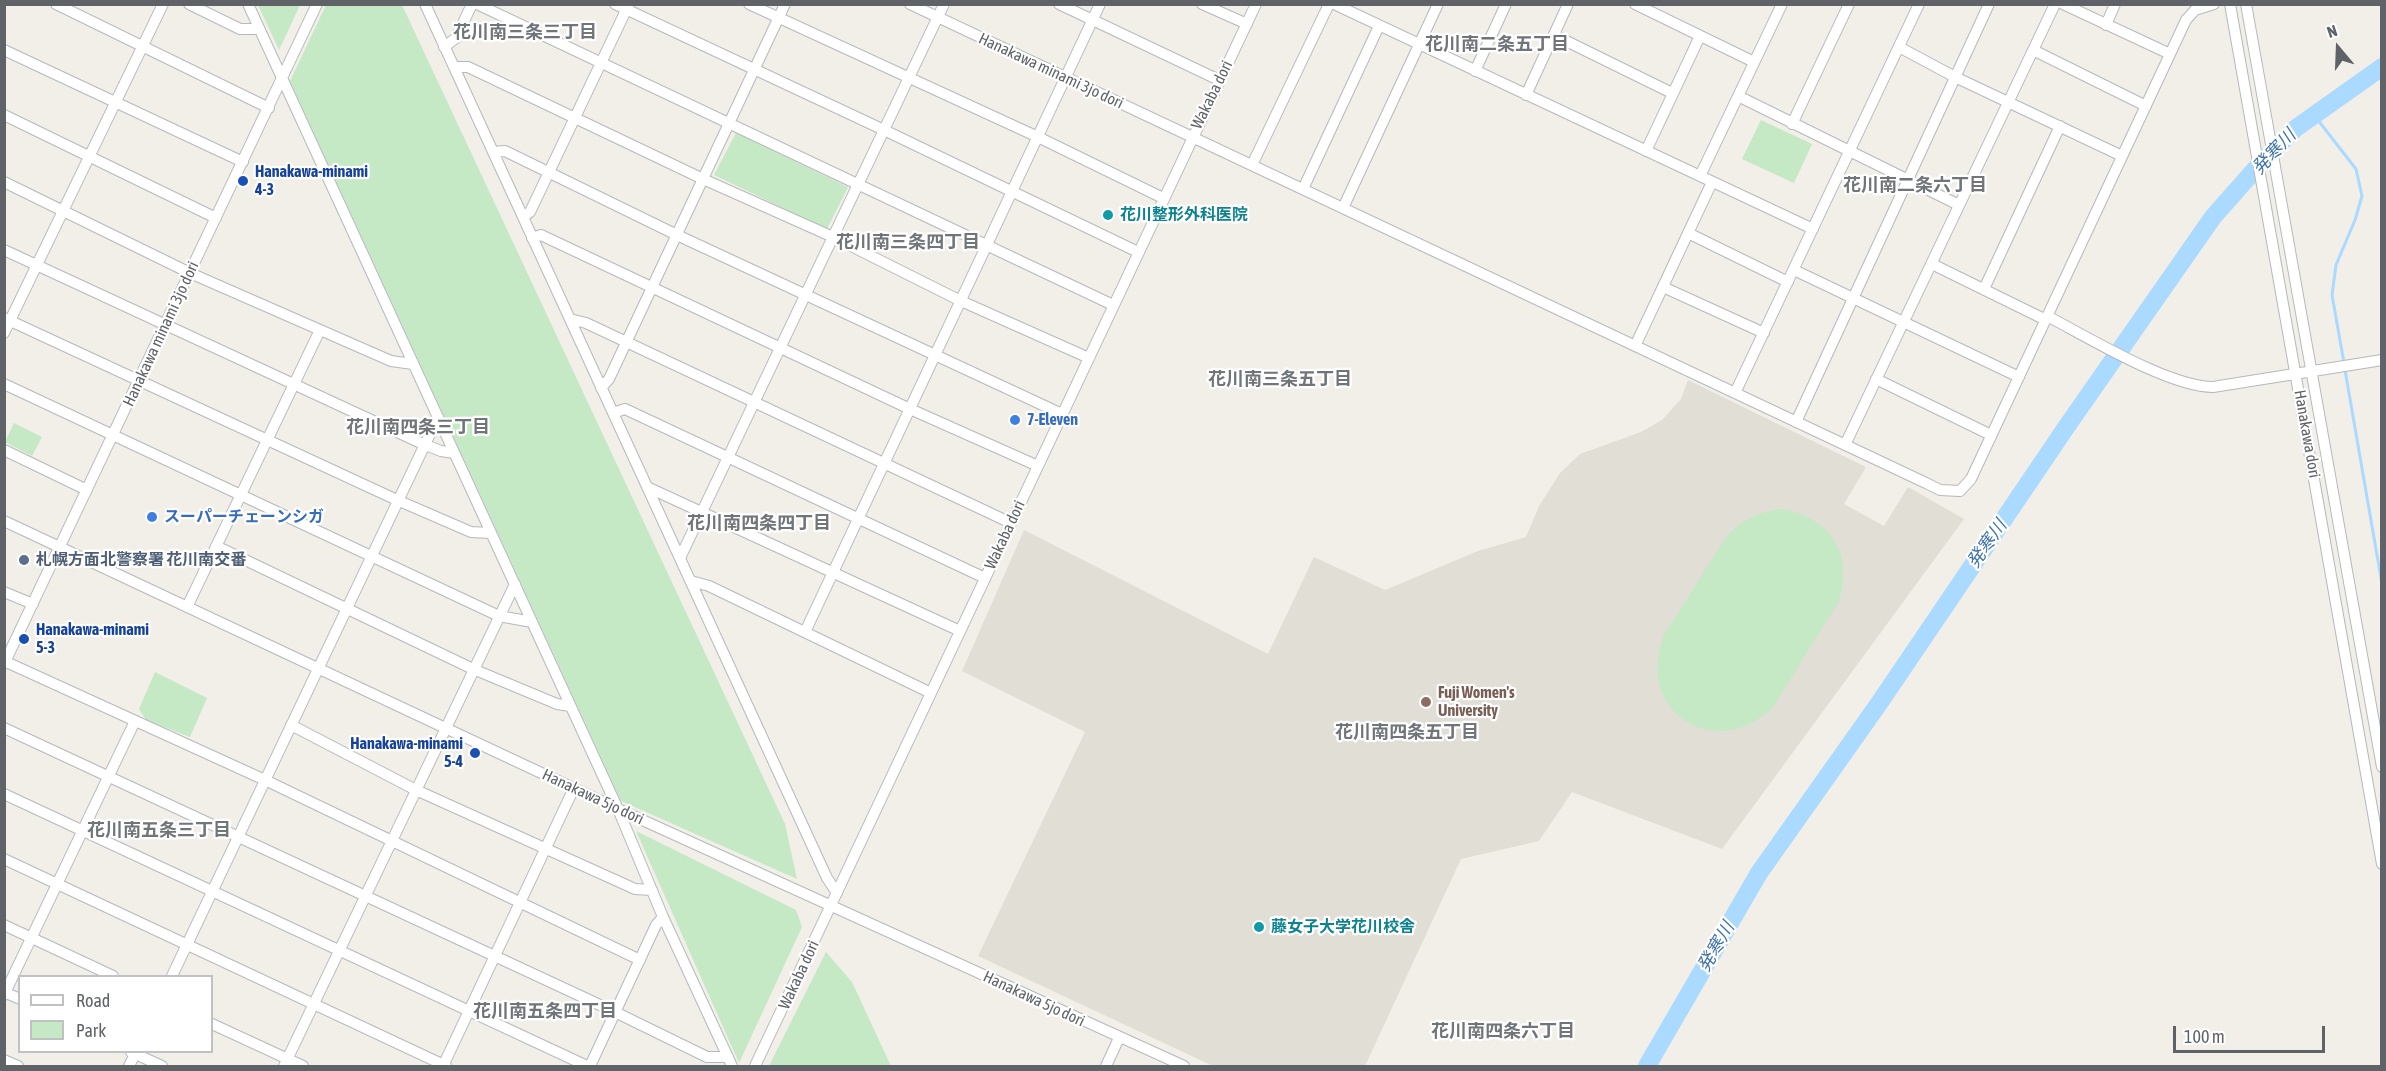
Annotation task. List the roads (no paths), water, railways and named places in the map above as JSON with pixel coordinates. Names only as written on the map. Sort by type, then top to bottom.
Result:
[{"type":"street","points":[[56,4],[269,108]]},
{"type":"street","points":[[4,333],[7,319],[37,266],[163,4]]},
{"type":"street","points":[[189,4],[240,29],[259,29]]},
{"type":"street","points":[[248,4],[618,809],[663,918],[730,1062]]},
{"type":"street","name":"Hanakawa minami 3jo dori","points":[[5,662],[317,4]]},
{"type":"street","points":[[425,4],[827,878],[837,893]]},
{"type":"street","points":[[444,47],[456,38],[472,4]]},
{"type":"street","points":[[477,4],[1113,305]]},
{"type":"street","points":[[615,4],[628,7],[754,70],[885,130],[1138,252]]},
{"type":"street","points":[[750,4],[1038,137],[1163,198]]},
{"type":"street","points":[[601,388],[609,379],[785,4]]},
{"type":"street","name":"Hanakawa minami 3jo dori","points":[[910,4],[1940,490],[1960,491],[1971,479],[1991,435]]},
{"type":"street","points":[[680,558],[944,4]]},
{"type":"street","points":[[1059,4],[1219,80]]},
{"type":"street","points":[[805,632],[1100,4]]},
{"type":"street","points":[[1202,4],[1246,24]]},
{"type":"street","name":"Wakaba dori","points":[[755,1066],[1256,4]]},
{"type":"street","points":[[1252,165],[1329,4]]},
{"type":"street","points":[[1334,4],[1813,229]]},
{"type":"street","points":[[1343,208],[1438,4]]},
{"type":"street","points":[[1475,71],[1506,4]]},
{"type":"street","points":[[1526,95],[1568,4]]},
{"type":"street","points":[[1635,4],[1754,62]]},
{"type":"street","points":[[1700,176],[1782,4]]},
{"type":"street","points":[[1792,124],[1849,4]]},
{"type":"street","points":[[1735,393],[1919,4]]},
{"type":"street","points":[[1796,422],[1989,4]]},
{"type":"street","points":[[1845,445],[2055,4]]},
{"type":"street","points":[[2063,4],[2170,54]]},
{"type":"street","points":[[2106,24],[2115,4]]},
{"type":"street","points":[[1876,379],[1991,435],[2186,20],[2195,10],[2214,4]]},
{"type":"street","name":"Hanakawa dori","points":[[2230,4],[2382,864]]},
{"type":"street","name":"Hanakawa dori","points":[[2246,4],[2382,767]]},
{"type":"street","points":[[523,217],[531,212],[628,7]]},
{"type":"street","points":[[1303,189],[1379,26]]},
{"type":"street","points":[[1554,35],[1672,93]]},
{"type":"street","points":[[1646,151],[1700,36]]},
{"type":"street","points":[[1899,47],[1955,77],[2122,156]]},
{"type":"street","points":[[4,50],[243,162]]},
{"type":"street","points":[[2033,50],[2146,106]]},
{"type":"street","points":[[454,67],[468,67],[703,179],[833,237],[961,301],[1089,358]]},
{"type":"street","points":[[1738,96],[1959,206]]},
{"type":"street","points":[[4,115],[216,218]]},
{"type":"street","points":[[1984,289],[2060,126]]},
{"type":"street","points":[[493,152],[505,151],[677,235],[1062,414]]},
{"type":"street","points":[[4,182],[190,273],[391,361],[413,364]]},
{"type":"street","points":[[1635,346],[1712,182]]},
{"type":"street","points":[[1688,233],[1788,282]]},
{"type":"street","points":[[532,238],[541,235],[910,409],[1038,466]]},
{"type":"street","points":[[4,250],[423,444],[454,453]]},
{"type":"street","points":[[1932,264],[2149,368],[2198,387],[2213,387],[2382,360]]},
{"type":"street","points":[[1794,270],[2019,377]]},
{"type":"street","points":[[1663,287],[1764,333]]},
{"type":"street","points":[[7,319],[397,500],[471,532],[491,533]]},
{"type":"street","points":[[570,319],[586,323],[1011,523]]},
{"type":"street","points":[[187,607],[320,330]]},
{"type":"street","points":[[4,384],[499,616],[532,622]]},
{"type":"street","points":[[613,413],[625,409],[985,578]]},
{"type":"street","points":[[172,975],[423,444],[438,417]]},
{"type":"street","points":[[4,450],[87,490]]},
{"type":"street","points":[[647,487],[960,631]]},
{"type":"street","name":"Hanakawa 5jo dori","points":[[4,521],[618,809],[1119,1038],[1169,1064],[1184,1066]]},
{"type":"street","points":[[216,546],[345,610],[474,669],[557,704],[570,706]]},
{"type":"street","points":[[691,581],[709,586],[932,693]]},
{"type":"street","points":[[286,1063],[514,584]]},
{"type":"street","points":[[4,592],[33,604]]},
{"type":"street","points":[[5,662],[265,780],[640,960]]},
{"type":"street","points":[[5,993],[135,721]]},
{"type":"street","points":[[291,725],[416,789],[545,848],[635,889],[652,890]]},
{"type":"street","points":[[4,728],[615,1012],[707,1058],[730,1062]]},
{"type":"street","points":[[4,859],[58,882],[444,1066],[574,788]]},
{"type":"street","points":[[4,794],[588,1066],[656,925],[663,918]]},
{"type":"street","points":[[4,925],[111,975]]},
{"type":"street","points":[[213,1025],[286,1063],[303,1066]]},
{"type":"street","points":[[1106,1066],[1119,1038]]},
{"type":"street","points":[[136,1053],[162,1066]]},
{"type":"street","points":[[4,1060],[18,1066]]},
{"type":"waterway","name":"発寒川","points":[[1647,1066],[1759,873],[1880,702],[2067,426],[2213,217],[2259,165],[2296,128],[2382,67]]},
{"type":"waterway","points":[[2314,115],[2356,169],[2362,196],[2355,220],[2336,265],[2332,295],[2344,363]]},
{"type":"waterway","points":[[2345,370],[2382,584]]},
{"type":"place","name":"Hanakawa-minami 4-3","points":[[243,181]]},
{"type":"place","name":"花川整形外科医院","points":[[1108,215]]},
{"type":"place","name":"7-Eleven","points":[[1015,420]]},
{"type":"place","name":"スーパーチェーンシガ","points":[[152,517]]},
{"type":"place","name":"札幌方面北警察署 花川南交番","points":[[24,560]]},
{"type":"place","name":"Hanakawa-minami 5-3","points":[[24,639]]},
{"type":"place","name":"Fuji Women's University","points":[[1426,702]]},
{"type":"place","name":"Hanakawa-minami 5-4","points":[[475,753]]},
{"type":"place","name":"藤女子大学花川校舎","points":[[1259,927]]},
{"type":"district","name":"花川南三条三丁目","points":[[525,32]]},
{"type":"district","name":"花川南二条五丁目","points":[[1497,44]]},
{"type":"district","name":"花川南二条六丁目","points":[[1915,185]]},
{"type":"district","name":"花川南三条四丁目","points":[[908,242]]},
{"type":"district","name":"花川南三条五丁目","points":[[1280,379]]},
{"type":"district","name":"花川南四条三丁目","points":[[418,427]]},
{"type":"district","name":"花川南四条四丁目","points":[[759,523]]},
{"type":"district","name":"花川南四条五丁目","points":[[1407,732]]},
{"type":"district","name":"花川南五条三丁目","points":[[159,830]]},
{"type":"district","name":"花川南五条四丁目","points":[[545,1011]]},
{"type":"district","name":"花川南四条六丁目","points":[[1503,1031]]}]
